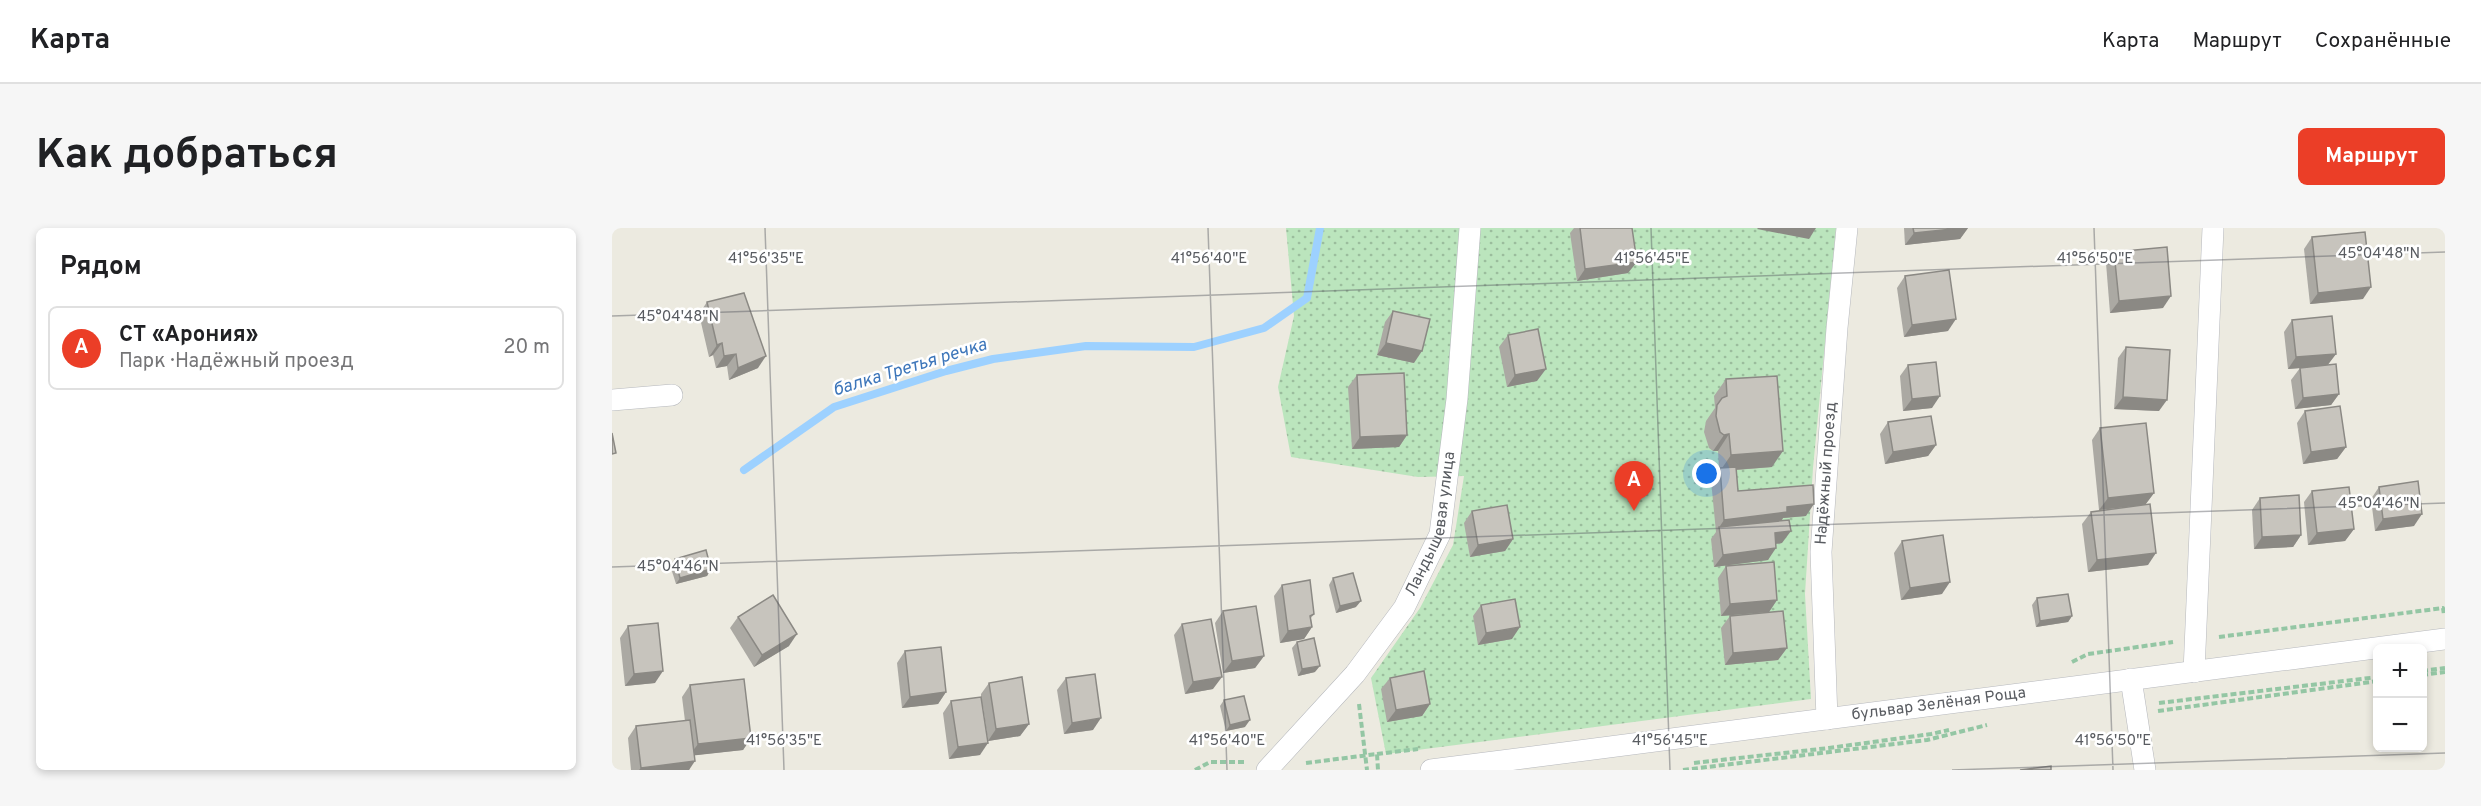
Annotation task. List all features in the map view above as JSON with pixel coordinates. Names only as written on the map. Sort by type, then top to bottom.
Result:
[{"type":"street","name":"Ландышевая улица","points":[[1267,770],[1355,674],[1404,608],[1440,534],[1456,399],[1470,228]]},
{"type":"street","name":"Надёжный проезд","points":[[1827,719],[1821,552],[1847,228]]},
{"type":"street","points":[[2194,672],[2213,228]]},
{"type":"street","points":[[612,400],[672,395]]},
{"type":"street","name":"бульвар Зелёная Роща","points":[[1431,770],[2445,639]]},
{"type":"street","points":[[2130,679],[2145,770]]},
{"type":"path","points":[[2427,672],[2445,670]]},
{"type":"path","points":[[1355,674],[1367,770]]},
{"type":"path","points":[[2136,714],[2373,682]]},
{"type":"path","points":[[1683,770],[1927,740],[1989,724]]},
{"type":"green space","points":[[1286,228],[1836,228],[1813,468],[1805,594],[1811,699],[1386,754],[1371,678],[1420,608],[1453,545],[1464,476],[1418,477],[1291,457],[1278,387],[1294,316]]},
{"type":"building","points":[[1580,228],[1632,228],[1637,262],[1585,269]]},
{"type":"building","points":[[1913,228],[1962,228],[1914,233]]},
{"type":"building","points":[[2365,232],[2371,287],[2318,293],[2312,237]]},
{"type":"building","points":[[2167,247],[2171,296],[2119,301],[2114,252]]},
{"type":"building","points":[[1949,270],[1956,319],[1912,325],[1905,276]]},
{"type":"building","points":[[744,293],[766,356],[738,368],[736,354],[724,356],[722,343],[717,345],[707,302]]},
{"type":"building","points":[[1393,311],[1430,319],[1422,351],[1386,343]]},
{"type":"building","points":[[2332,316],[2336,354],[2296,357],[2292,320]]},
{"type":"building","points":[[1538,329],[1546,369],[1515,375],[1508,335]]},
{"type":"building","points":[[2126,347],[2170,350],[2167,400],[2123,397]]},
{"type":"building","points":[[1936,362],[1940,396],[1912,399],[1908,365]]},
{"type":"building","points":[[2336,364],[2339,394],[2303,398],[2300,368]]},
{"type":"building","points":[[1404,373],[1407,435],[1360,437],[1357,375]]},
{"type":"building","points":[[1777,376],[1783,451],[1731,455],[1729,434],[1724,435],[1720,432],[1716,416],[1717,405],[1722,398],[1727,396],[1726,379]]},
{"type":"building","points":[[2340,406],[2346,447],[2311,452],[2305,411]]},
{"type":"building","points":[[1931,416],[1936,445],[1893,452],[1888,422]]},
{"type":"building","points":[[2146,423],[2154,493],[2108,498],[2100,428]]},
{"type":"building","points":[[612,433],[616,453],[612,454]]},
{"type":"building","points":[[1736,467],[1738,491],[1813,485],[1814,504],[1787,507],[1787,512],[1724,520],[1720,468]]},
{"type":"building","points":[[2418,481],[2422,514],[2383,519],[2379,487]]},
{"type":"building","points":[[2349,487],[2354,529],[2317,533],[2312,491]]},
{"type":"building","points":[[2299,495],[2301,535],[2262,537],[2260,498]]},
{"type":"building","points":[[2150,504],[2156,553],[2097,560],[2091,512]]},
{"type":"building","points":[[1507,505],[1513,539],[1478,545],[1472,511]]},
{"type":"building","points":[[1789,520],[1791,531],[1775,533],[1776,548],[1723,555],[1719,527]]},
{"type":"building","points":[[1943,535],[1950,582],[1910,588],[1902,541]]},
{"type":"building","points":[[706,550],[711,569],[680,578],[675,559]]},
{"type":"building","points":[[1774,562],[1777,600],[1730,604],[1726,566]]},
{"type":"building","points":[[1353,573],[1361,601],[1340,606],[1333,578]]},
{"type":"building","points":[[1310,580],[1314,614],[1310,616],[1312,627],[1288,631],[1282,585]]},
{"type":"building","points":[[2068,594],[2072,616],[2040,621],[2037,598]]},
{"type":"building","points":[[773,595],[797,634],[762,655],[738,617]]},
{"type":"building","points":[[1515,599],[1520,627],[1486,633],[1481,605]]},
{"type":"building","points":[[1256,606],[1264,656],[1232,661],[1223,611]]},
{"type":"building","points":[[1783,611],[1787,648],[1733,653],[1730,616]]},
{"type":"building","points":[[1211,619],[1222,677],[1193,682],[1182,624]]},
{"type":"building","points":[[658,623],[663,671],[634,674],[628,626]]},
{"type":"building","points":[[1314,638],[1320,666],[1302,669],[1297,642]]},
{"type":"building","points":[[941,647],[946,692],[910,697],[905,651]]},
{"type":"building","points":[[1424,671],[1430,704],[1396,710],[1390,678]]},
{"type":"building","points":[[1095,674],[1101,718],[1072,723],[1066,678]]},
{"type":"building","points":[[1022,677],[1029,724],[996,729],[989,683]]},
{"type":"building","points":[[744,679],[751,738],[698,744],[690,685]]},
{"type":"building","points":[[1244,696],[1250,720],[1230,725],[1224,700]]},
{"type":"building","points":[[981,697],[988,743],[958,747],[951,701]]},
{"type":"building","points":[[690,720],[695,761],[641,768],[636,726]]},
{"type":"building","points":[[2051,766],[2051,770],[2020,770]]},
{"type":"waterway","name":"балка Третья речка","points":[[744,470],[834,407],[946,371],[993,359],[1086,346],[1194,347],[1264,328],[1307,298],[1320,228]]},
{"type":"place","name":"СТ «Арония»","points":[[1634,511]]}]
